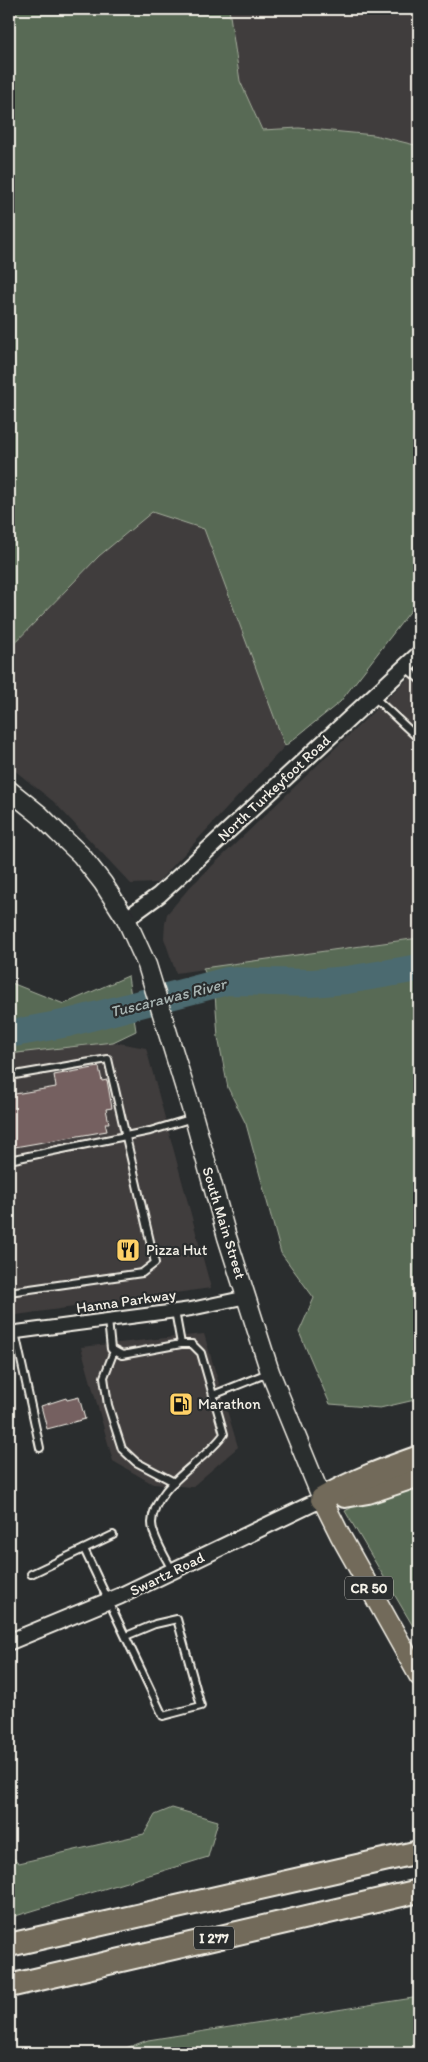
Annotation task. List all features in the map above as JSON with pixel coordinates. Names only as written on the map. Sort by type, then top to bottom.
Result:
[{"type":"highway","points":[[322,1499],[346,1485],[384,1469],[419,1458]]},
{"type":"highway","points":[[322,1499],[368,1492],[419,1475]]},
{"type":"highway","points":[[9,1945],[419,1852]]},
{"type":"highway","name":"I 277","points":[[9,1986],[419,1891]]},
{"type":"main road","name":"South Main Street","points":[[9,790],[40,815],[81,855],[103,883],[126,919],[147,965],[171,1039],[227,1237],[270,1372],[322,1499],[340,1536],[419,1676]]},
{"type":"street","name":"North Turkeyfoot Road","points":[[126,919],[159,896],[419,654]]},
{"type":"street","name":"Hanna Parkway","points":[[12,1333],[175,1311],[247,1297]]},
{"type":"street","name":"Swartz Road","points":[[9,1642],[110,1601],[322,1499]]},
{"type":"lane","points":[[405,667],[419,679]]},
{"type":"lane","points":[[373,696],[419,739]]},
{"type":"lane","points":[[9,1076],[108,1059],[154,1263],[142,1273],[9,1292]]},
{"type":"lane","points":[[9,1160],[125,1136],[194,1118]]},
{"type":"lane","points":[[175,1311],[181,1344]]},
{"type":"lane","points":[[108,1320],[111,1348],[122,1355],[181,1344],[192,1344],[201,1353],[224,1434],[205,1456],[174,1482],[157,1503],[152,1524],[160,1547],[173,1571]]},
{"type":"lane","points":[[12,1333],[40,1448]]},
{"type":"lane","points":[[114,1350],[104,1377],[108,1405],[122,1449],[136,1462],[174,1482]]},
{"type":"lane","points":[[213,1395],[270,1372]]},
{"type":"lane","points":[[31,1574],[113,1534]]},
{"type":"lane","points":[[84,1549],[163,1716],[201,1706],[178,1619],[155,1624],[126,1636]]},
{"type":"shaded area","points":[[229,9],[419,9],[419,146],[374,135],[299,128],[262,130],[240,81]]},
{"type":"shaded area","points":[[152,512],[204,529],[285,746],[157,883],[131,884],[54,802],[9,766],[9,649],[99,556]]},
{"type":"shaded area","points":[[419,668],[419,938],[176,973],[164,938],[167,914],[190,887]]},
{"type":"shaded area","points":[[113,1042],[146,1048],[211,1288],[9,1316],[9,1054]]},
{"type":"shaded area","points":[[204,1334],[238,1447],[192,1487],[153,1484],[113,1461],[81,1347]]},
{"type":"green space","points":[[24,9],[229,9],[240,81],[262,130],[299,128],[374,135],[419,146],[419,600],[340,702],[285,746],[204,529],[152,512],[99,556],[9,649],[9,16]]},
{"type":"green space","points":[[419,938],[419,1399],[380,1408],[330,1404],[299,1332],[314,1298],[281,1253],[246,1124],[228,1088],[218,1037],[215,994],[203,968]]},
{"type":"green space","points":[[128,976],[136,1031],[113,1042],[9,1054],[9,982],[64,1004]]},
{"type":"green space","points":[[419,1482],[419,1632],[417,1633],[345,1511],[368,1499]]},
{"type":"green space","points":[[172,1808],[218,1821],[208,1857],[9,1918],[9,1854],[19,1863],[144,1834],[155,1815]]},
{"type":"green space","points":[[419,1997],[419,2053],[112,2053],[148,2040]]},
{"type":"building","points":[[99,1067],[102,1081],[107,1080],[112,1108],[106,1109],[109,1123],[105,1123],[107,1131],[9,1148],[9,1095],[56,1087],[54,1075]]},
{"type":"building","points":[[79,1397],[85,1419],[47,1429],[41,1406],[66,1398],[67,1400]]},
{"type":"waterway","name":"Tuscarawas River","points":[[9,1034],[68,1023],[227,981],[312,983],[347,980],[419,968]]},
{"type":"place","name":"Pizza Hut","points":[[128,1250]]},
{"type":"place","name":"Marathon","points":[[181,1404]]}]
